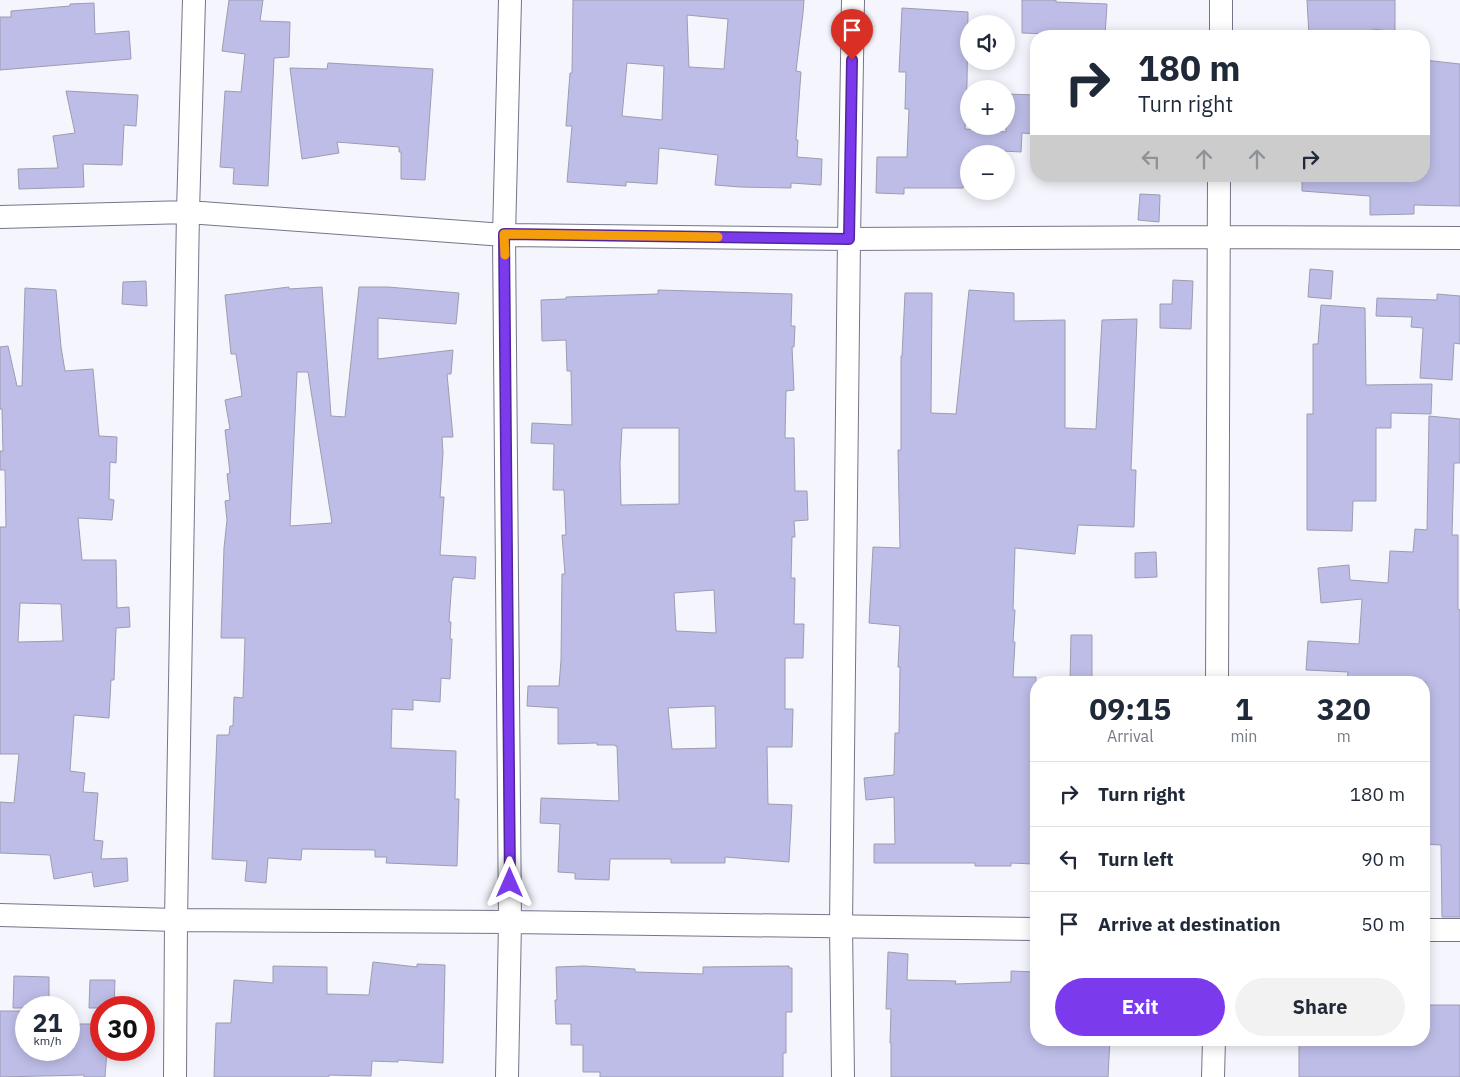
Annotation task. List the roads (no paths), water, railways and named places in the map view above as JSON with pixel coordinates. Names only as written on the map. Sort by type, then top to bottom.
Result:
[{"type":"street","points":[[176,1077],[176,920],[188,212],[194,0]]},
{"type":"street","points":[[507,1077],[510,922],[504,234],[510,0]]},
{"type":"street","points":[[843,1077],[842,926],[853,0]]},
{"type":"street","points":[[1221,0],[1221,30]]},
{"type":"street","points":[[1217,676],[1219,182]]},
{"type":"street","points":[[0,217],[188,212],[504,234],[849,239],[1460,238]]},
{"type":"street","points":[[0,915],[176,920],[1030,929]]},
{"type":"street","points":[[1430,930],[1460,930]]},
{"type":"street","points":[[1213,1077],[1214,1046]]}]
